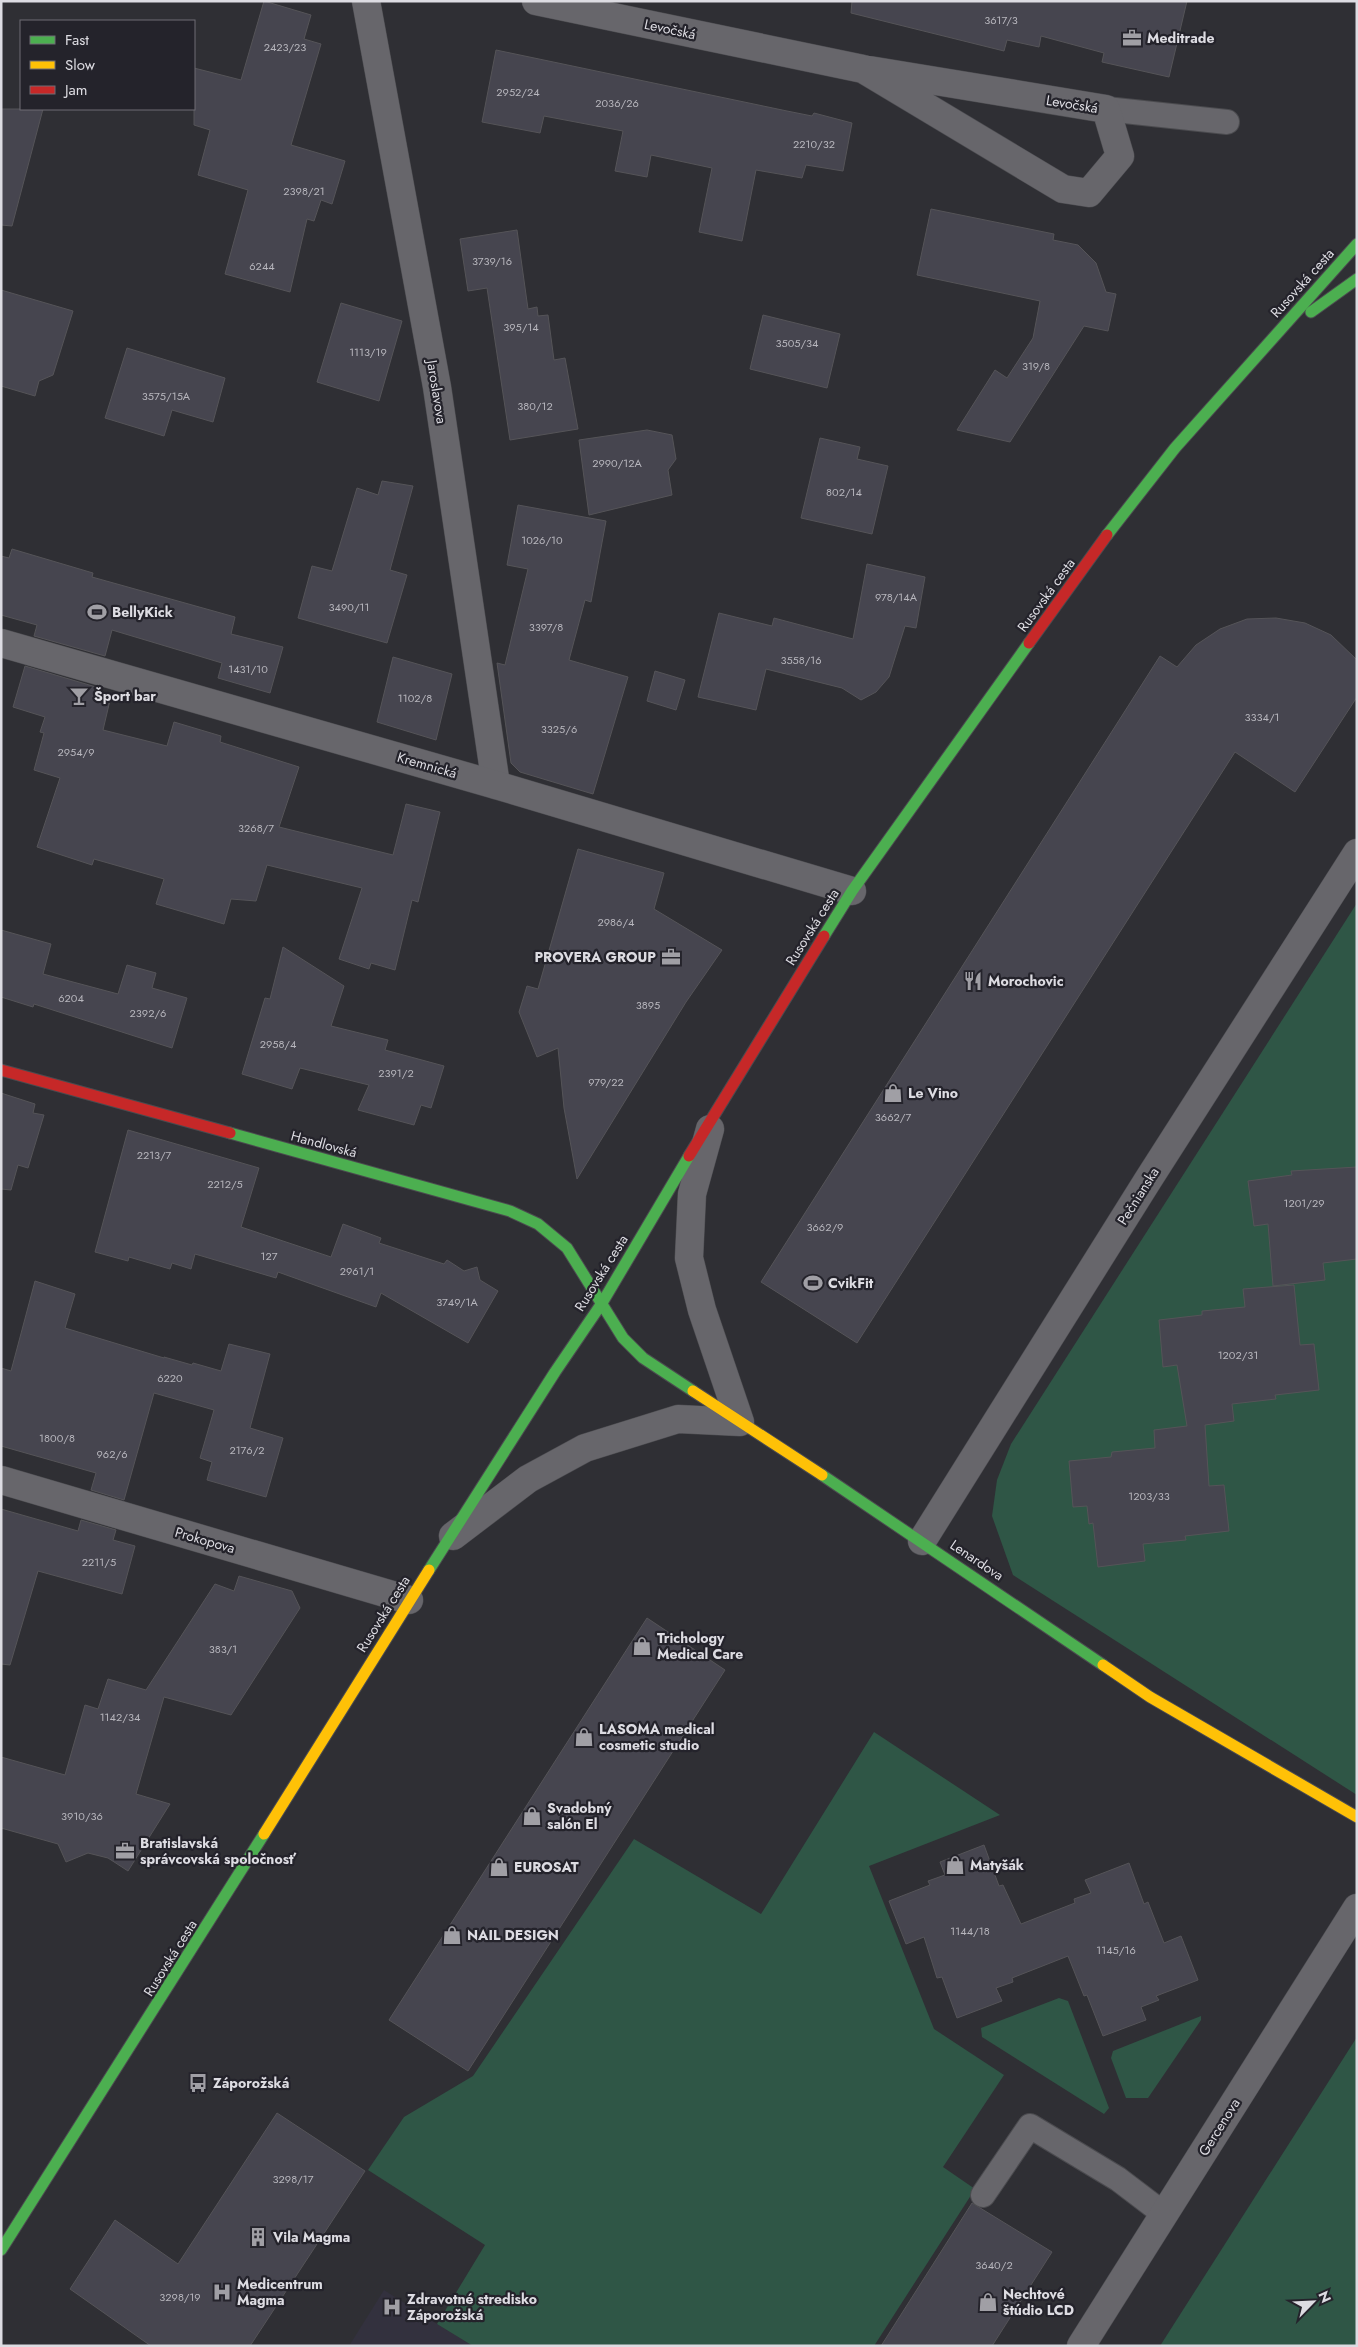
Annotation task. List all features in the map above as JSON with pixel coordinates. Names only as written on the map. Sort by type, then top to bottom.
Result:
[{"type":"street","name":"Jaroslavova","points":[[366,1],[437,387],[496,785]]},
{"type":"street","name":"Levočská","points":[[536,1],[863,69],[1106,109],[1120,156],[1089,193],[1063,189],[863,69]]},
{"type":"street","name":"Rusovská cesta","points":[[1,2250],[144,2028],[409,1600],[451,1538],[555,1372],[602,1303],[715,1113],[852,891],[1106,538],[1175,448],[1357,244]]},
{"type":"street","name":"Rusovská cesta","points":[[1269,342],[1357,279]]},
{"type":"street","name":"Kremnická","points":[[1,643],[496,785],[852,891]]},
{"type":"street","name":"Pečnianska","points":[[922,1541],[1138,1196],[1357,853]]},
{"type":"street","name":"Handlovská","points":[[1,1070],[510,1211],[538,1224],[566,1248],[602,1303]]},
{"type":"street","points":[[451,1538],[528,1479],[585,1448],[678,1419],[740,1422],[702,1310],[689,1258],[692,1194],[715,1113]]},
{"type":"street","name":"Lenardova","points":[[602,1303],[624,1338],[643,1358],[922,1541],[1150,1697],[1357,1817]]},
{"type":"street","name":"Prokopova","points":[[1,1480],[409,1600]]},
{"type":"street","name":"Gercenova","points":[[1081,2346],[1357,1908]]},
{"type":"lane","points":[[1106,109],[1227,122]]},
{"type":"lane","points":[[984,2195],[1030,2126],[1118,2179],[1164,2214]]},
{"type":"shaded area","name":"Zdravotné stredisko Záporožská","points":[[384,2290],[437,2324],[473,2346],[349,2346]]},
{"type":"green space","points":[[1357,903],[1357,1795],[1013,1575],[992,1516],[997,1480],[1011,1444]]},
{"type":"green space","points":[[874,1732],[1000,1815],[869,1866],[934,2029],[1004,2075],[943,2167],[975,2189],[874,2346],[473,2346],[437,2324],[485,2245],[368,2170],[404,2117],[473,2076],[634,1839],[761,1914]]},
{"type":"green space","points":[[1059,1998],[1068,2001],[1109,2108],[1104,2114],[982,2037],[981,2028]]},
{"type":"green space","points":[[1201,2016],[1201,2020],[1148,2098],[1126,2098],[1111,2058],[1113,2051]]},
{"type":"green space","points":[[1357,2037],[1357,2346],[1160,2346]]},
{"type":"building","points":[[264,1],[311,15],[304,39],[321,44],[291,145],[345,161],[332,204],[321,200],[314,221],[307,219],[290,292],[225,274],[248,190],[198,175],[210,130],[194,125],[195,68],[241,80]]},
{"type":"building","points":[[852,1],[1187,1],[1169,77],[1102,62],[1104,53],[1041,36],[1039,47],[1007,40],[1004,51],[851,13]]},
{"type":"building","points":[[496,50],[812,116],[814,113],[852,123],[843,171],[806,165],[802,178],[756,170],[742,241],[699,232],[712,168],[651,155],[647,177],[615,171],[623,131],[544,116],[540,133],[482,122]]},
{"type":"building","points":[[1,109],[43,110],[12,226],[1,225]]},
{"type":"building","points":[[931,209],[1054,234],[1053,240],[1078,245],[1096,263],[1106,292],[1116,294],[1108,331],[1084,326],[1010,442],[957,430],[995,370],[1007,378],[1033,338],[1040,301],[917,275]]},
{"type":"building","points":[[517,230],[528,309],[537,307],[538,316],[548,315],[554,360],[565,358],[578,429],[510,440],[487,288],[468,291],[460,239]]},
{"type":"building","points":[[1,290],[73,311],[53,375],[39,381],[35,396],[1,386]]},
{"type":"building","points":[[341,303],[402,321],[379,401],[317,382]]},
{"type":"building","points":[[763,315],[840,334],[827,388],[750,369]]},
{"type":"building","points":[[127,348],[225,378],[213,422],[172,410],[164,436],[105,418]]},
{"type":"building","points":[[647,430],[672,435],[676,459],[668,470],[672,495],[589,515],[579,440]]},
{"type":"building","points":[[820,438],[860,447],[857,459],[888,466],[872,534],[801,518]]},
{"type":"building","points":[[382,481],[413,486],[390,570],[407,575],[387,643],[298,618],[312,566],[332,571],[357,488],[378,495]]},
{"type":"building","points":[[518,505],[606,521],[591,602],[585,600],[569,660],[628,677],[593,794],[520,772],[511,763],[497,663],[505,665],[528,569],[507,565]]},
{"type":"building","points":[[12,549],[93,573],[92,577],[235,617],[231,634],[283,647],[270,693],[218,678],[222,663],[112,630],[105,656],[34,636],[37,625],[1,615],[1,556],[9,558]]},
{"type":"building","points":[[867,564],[925,577],[916,628],[905,626],[889,677],[876,692],[861,700],[842,688],[766,669],[756,710],[698,697],[719,613],[772,626],[774,618],[853,639]]},
{"type":"building","points":[[1276,618],[1305,623],[1331,635],[1357,660],[1357,697],[1295,792],[1235,752],[857,1343],[761,1282],[1160,656],[1177,667],[1196,645],[1220,629],[1247,619]]},
{"type":"building","points":[[393,657],[452,674],[436,740],[377,722]]},
{"type":"building","points":[[25,666],[96,687],[95,692],[111,696],[103,730],[167,746],[174,722],[221,736],[220,742],[299,767],[279,827],[393,855],[406,804],[440,812],[418,902],[412,900],[395,970],[371,963],[369,969],[339,959],[362,888],[267,865],[256,901],[231,899],[224,924],[156,904],[164,879],[94,859],[92,865],[37,847],[60,778],[34,770],[44,733],[40,732],[45,717],[13,707]]},
{"type":"building","points":[[655,671],[685,680],[676,710],[647,701]]},
{"type":"building","points":[[578,849],[664,873],[654,909],[722,950],[686,1002],[577,1179],[564,1108],[558,1048],[537,1057],[519,1012],[527,986],[538,989]]},
{"type":"building","points":[[1,930],[51,944],[43,974],[118,994],[127,965],[156,973],[152,988],[187,998],[172,1048],[34,1004],[33,1007],[1,997]]},
{"type":"building","points":[[283,947],[344,986],[331,1026],[388,1040],[385,1050],[444,1066],[431,1108],[421,1105],[414,1125],[358,1110],[369,1085],[300,1068],[292,1089],[242,1074],[265,998],[270,999]]},
{"type":"building","points":[[1,1093],[35,1104],[33,1113],[44,1115],[28,1168],[18,1165],[11,1190],[1,1189]]},
{"type":"building","points":[[128,1130],[259,1168],[241,1227],[331,1257],[343,1224],[381,1238],[379,1243],[444,1264],[447,1260],[464,1271],[477,1267],[480,1280],[498,1291],[468,1343],[381,1293],[376,1307],[278,1272],[276,1278],[195,1254],[191,1269],[172,1263],[170,1269],[129,1257],[128,1261],[95,1252]]},
{"type":"building","points":[[1357,1167],[1357,1259],[1323,1263],[1325,1280],[1273,1286],[1268,1224],[1254,1226],[1248,1181],[1292,1175],[1291,1171]]},
{"type":"building","points":[[35,1281],[75,1294],[65,1328],[164,1358],[192,1365],[193,1363],[221,1371],[229,1344],[270,1354],[250,1428],[283,1438],[266,1497],[207,1480],[212,1462],[200,1458],[214,1410],[154,1393],[124,1500],[91,1490],[96,1473],[1,1446],[1,1368],[11,1371]]},
{"type":"building","points":[[1294,1285],[1300,1345],[1314,1344],[1319,1390],[1275,1395],[1276,1399],[1232,1404],[1234,1421],[1205,1425],[1209,1486],[1224,1485],[1229,1531],[1185,1536],[1186,1540],[1143,1544],[1145,1561],[1098,1567],[1093,1523],[1089,1524],[1087,1506],[1073,1507],[1069,1461],[1111,1457],[1112,1452],[1155,1448],[1154,1430],[1187,1426],[1177,1365],[1163,1367],[1159,1320],[1202,1315],[1202,1311],[1245,1307],[1243,1289]]},
{"type":"building","points":[[1,1509],[78,1531],[81,1520],[116,1530],[113,1540],[135,1546],[122,1594],[38,1571],[10,1665],[1,1664]]},
{"type":"building","points":[[239,1576],[292,1591],[300,1608],[231,1715],[164,1697],[136,1794],[170,1804],[128,1871],[108,1858],[88,1853],[66,1862],[58,1844],[1,1828],[1,1757],[65,1775],[85,1705],[98,1709],[108,1679],[146,1690],[215,1584],[234,1591]]},
{"type":"building","points":[[647,1618],[725,1670],[468,2071],[389,2020]]},
{"type":"building","points":[[984,1845],[999,1886],[1003,1885],[1021,1924],[1075,1903],[1074,1899],[1091,1893],[1085,1880],[1129,1863],[1144,1904],[1148,1902],[1164,1943],[1181,1936],[1198,1980],[1156,1996],[1159,2000],[1141,2007],[1146,2020],[1103,2036],[1087,1995],[1084,1996],[1068,1956],[1012,1978],[1013,1982],[996,1988],[1002,2001],[957,2018],[942,1977],[937,1978],[924,1937],[906,1944],[889,1901],[930,1885],[928,1881],[945,1875],[940,1862]]},
{"type":"building","name":"Vila Magma","points":[[277,2113],[365,2171],[250,2346],[151,2346],[70,2289],[115,2220],[178,2264]]},
{"type":"building","points":[[972,2203],[1052,2252],[992,2346],[881,2346]]},
{"type":"traffic: fast","points":[[1107,535],[1175,448],[1357,244]]},
{"type":"traffic: fast","points":[[1311,312],[1357,279]]},
{"type":"traffic: fast","points":[[824,936],[852,891],[1029,643]]},
{"type":"traffic: fast","points":[[230,1133],[510,1211],[538,1224],[567,1248],[623,1338],[643,1358],[693,1391]]},
{"type":"traffic: fast","points":[[429,1570],[555,1372],[602,1303],[689,1156]]},
{"type":"traffic: fast","points":[[822,1475],[1103,1665]]},
{"type":"traffic: fast","points":[[1,2250],[264,1834]]},
{"type":"traffic: slow","points":[[693,1391],[822,1475]]},
{"type":"traffic: slow","points":[[264,1834],[429,1570]]},
{"type":"traffic: slow","points":[[1103,1665],[1150,1697],[1357,1817]]},
{"type":"traffic: jam","points":[[1029,643],[1107,535]]},
{"type":"traffic: jam","points":[[689,1156],[824,936]]},
{"type":"traffic: jam","points":[[1,1070],[230,1133]]},
{"type":"place","name":"Meditrade","points":[[1132,38]]},
{"type":"place","name":"BellyKick","points":[[97,612]]},
{"type":"place","name":"Šport bar","points":[[79,696]]},
{"type":"place","name":"PROVERA GROUP","points":[[671,957]]},
{"type":"place","name":"Morochovic","points":[[973,981]]},
{"type":"place","name":"Le Vino","points":[[893,1093]]},
{"type":"place","name":"CvikFit","points":[[813,1283]]},
{"type":"place","name":"Trichology Medical Care","points":[[642,1646]]},
{"type":"place","name":"LASOMA medical cosmetic studio","points":[[584,1737]]},
{"type":"place","name":"Svadobný salón El","points":[[532,1816]]},
{"type":"place","name":"Bratislavská správcovská spoločnosť","points":[[125,1851]]},
{"type":"place","name":"Matyšák","points":[[955,1865]]},
{"type":"place","name":"EUROSAT","points":[[499,1867]]},
{"type":"place","name":"NAIL DESIGN","points":[[452,1935]]},
{"type":"place","name":"Záporožská","points":[[198,2083]]},
{"type":"place","name":"Vila Magma","points":[[258,2237]]},
{"type":"place","name":"Medicentrum Magma","points":[[222,2292]]},
{"type":"place","name":"Nechtové štúdio LCD","points":[[988,2302]]},
{"type":"place","name":"Zdravotné stredisko Záporožská","points":[[392,2307]]}]
